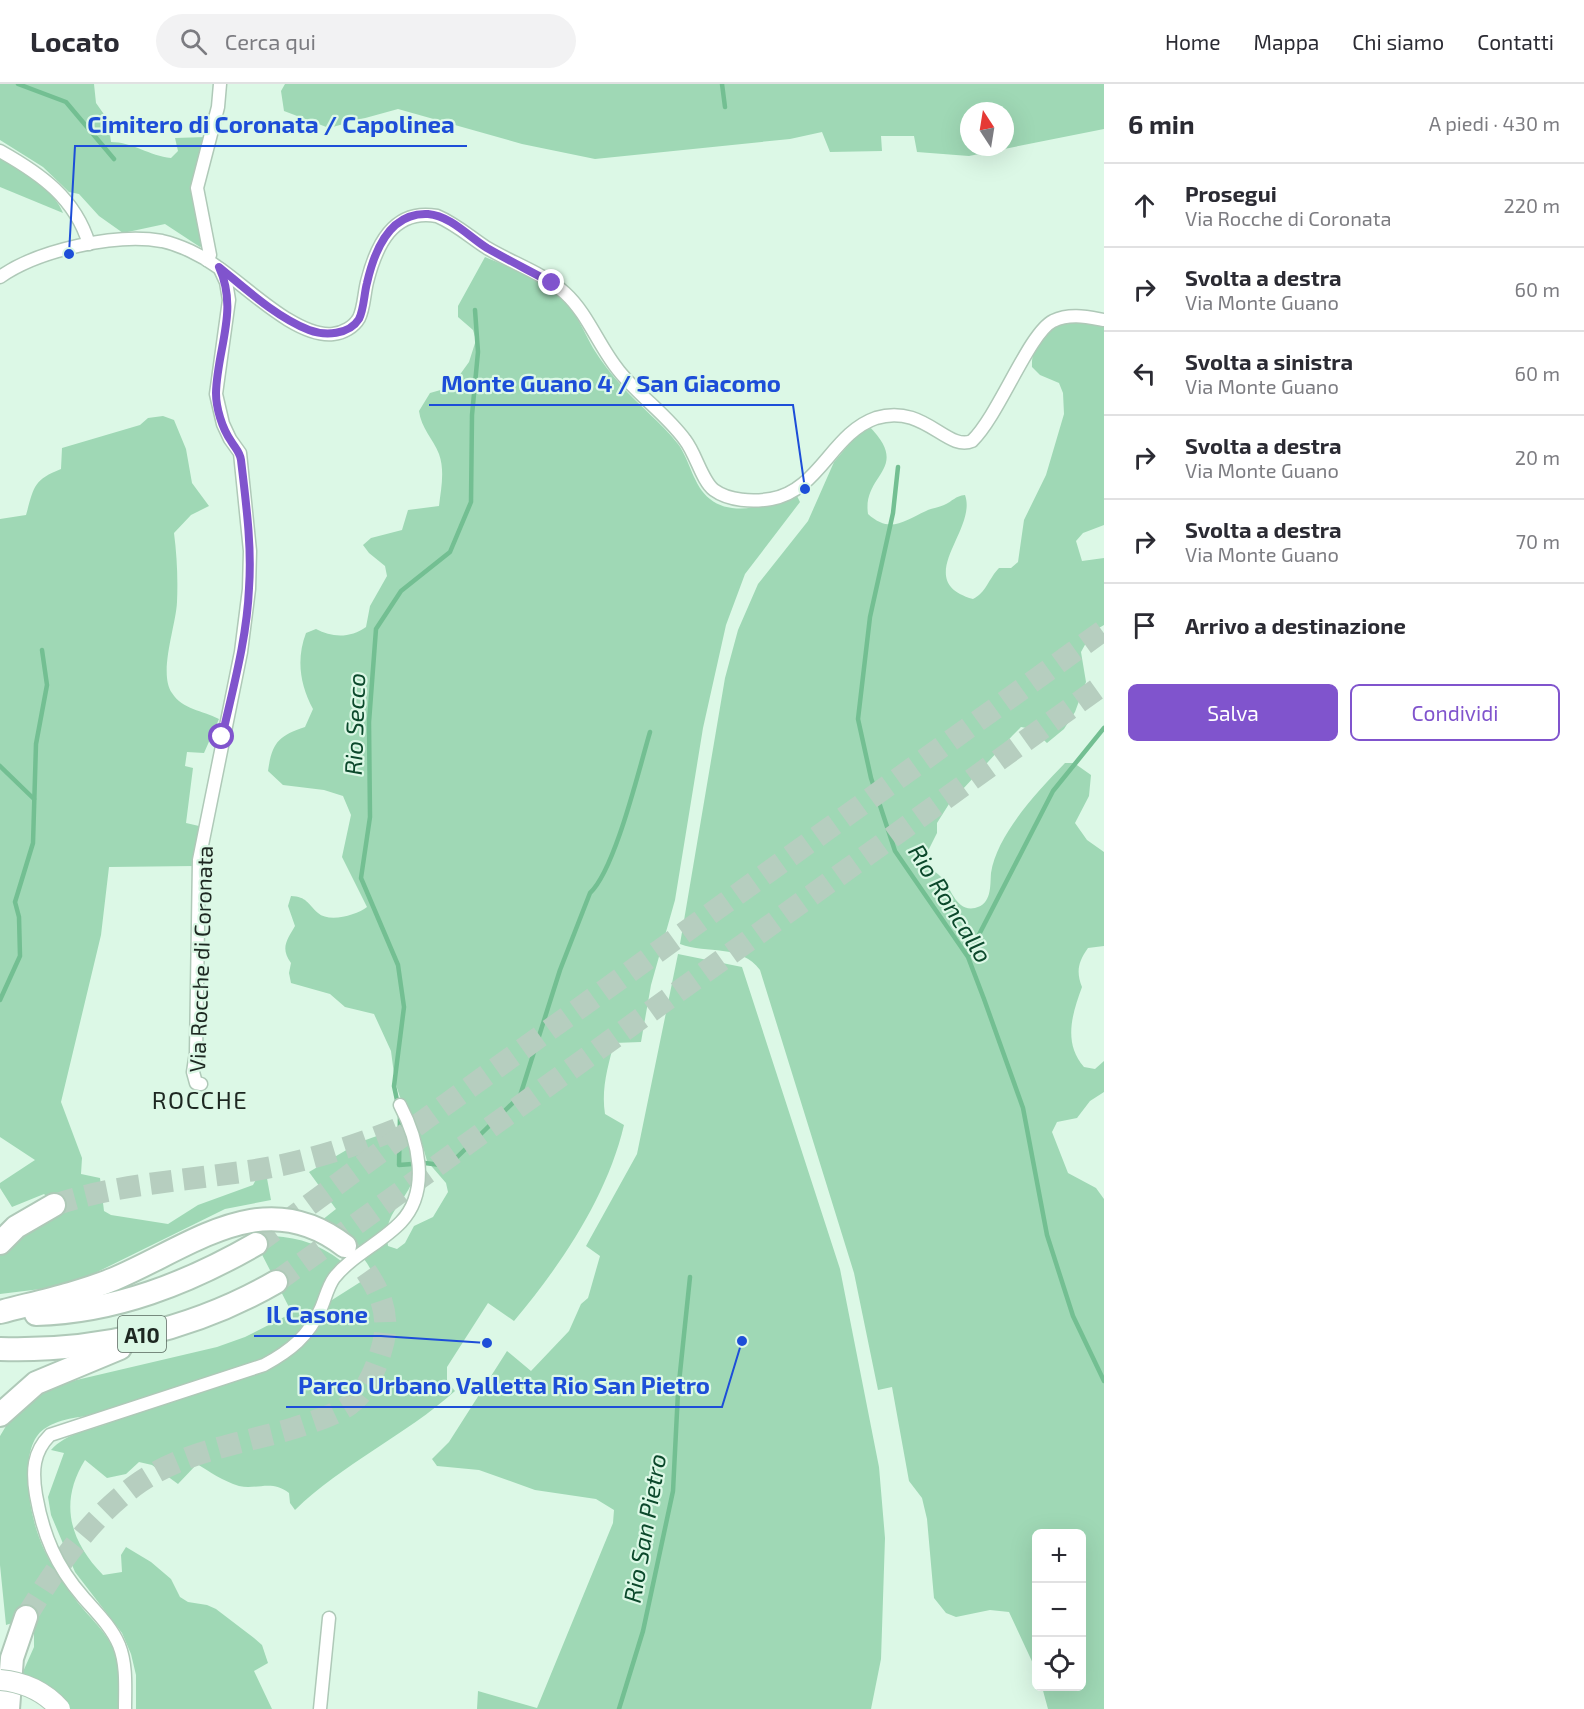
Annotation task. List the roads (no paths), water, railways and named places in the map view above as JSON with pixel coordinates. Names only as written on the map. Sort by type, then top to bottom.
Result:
[{"type":"highway","points":[[0,1243],[16,1227],[54,1205]]},
{"type":"highway","points":[[0,1314],[77,1293],[216,1231],[255,1219],[278,1217],[300,1221],[330,1234],[345,1246]]},
{"type":"highway","name":"A10","points":[[0,1314],[81,1310],[134,1298],[201,1274],[256,1244]]},
{"type":"highway","name":"A10","points":[[0,1349],[53,1348],[105,1342],[191,1321],[237,1303],[276,1282]]},
{"type":"highway","points":[[0,1415],[36,1383],[191,1321]]},
{"type":"highway","points":[[7,1709],[12,1658],[26,1617]]},
{"type":"highway","points":[[0,1681],[7,1709]]},
{"type":"main road","points":[[0,1681],[28,1686],[42,1693],[60,1709]]},
{"type":"street","points":[[207,260],[210,255],[197,188],[218,107],[220,84]]},
{"type":"street","points":[[0,151],[39,175],[73,207],[89,244]]},
{"type":"street","points":[[0,278],[33,261],[89,244],[163,242],[219,267],[291,320],[309,330],[333,334],[354,325],[359,318],[373,262],[391,228],[414,216],[427,214],[447,220],[485,247],[566,293],[619,372],[684,439],[699,463],[705,481],[713,489],[736,499],[758,501],[792,493],[809,479],[855,429],[876,418],[891,415],[914,417],[955,442],[972,441],[1006,392],[1041,330],[1053,321],[1071,316],[1104,320]]},
{"type":"street","name":"Via Rocche di Coronata","points":[[201,1084],[196,1083],[193,1072],[196,1053],[199,861],[241,652],[249,589],[249,541],[240,453],[230,440],[223,424],[216,394],[229,300],[226,282],[219,267]]},
{"type":"street","points":[[125,1709],[123,1658],[118,1644],[110,1628],[68,1579],[46,1541],[35,1490],[33,1464],[37,1454],[50,1436],[264,1365],[286,1353],[298,1343],[316,1319],[333,1279],[402,1221],[413,1201],[420,1178],[418,1161],[407,1118],[400,1105]]},
{"type":"street","points":[[320,1709],[329,1618]]},
{"type":"waterway","points":[[18,84],[66,102],[114,159]]},
{"type":"waterway","points":[[722,84],[725,107]]},
{"type":"waterway","name":"Rio Secco","points":[[398,1105],[394,1086],[404,1007],[398,965],[361,878],[370,817],[369,722],[376,629],[401,591],[450,552],[471,502],[472,415],[478,352],[475,310]]},
{"type":"waterway","name":"Rio Roncallo","points":[[898,467],[893,513],[870,617],[858,719],[871,778],[895,851],[968,957],[1023,1108],[1047,1235],[1073,1316],[1104,1381]]},
{"type":"waterway","points":[[0,1000],[20,956],[19,917],[15,902],[33,843],[36,744],[47,685],[42,650]]},
{"type":"waterway","points":[[968,956],[1053,791],[1104,728]]},
{"type":"waterway","points":[[400,1116],[399,1165],[425,1163],[448,1166],[520,1096],[560,970],[590,893],[599,881],[617,842],[650,732]]},
{"type":"waterway","points":[[0,766],[34,799]]},
{"type":"waterway","name":"Rio San Pietro","points":[[619,1709],[643,1631],[673,1491],[678,1392],[690,1277]]},
{"type":"tunnel","points":[[256,1244],[1104,630]]},
{"type":"tunnel","points":[[276,1282],[1104,684]]},
{"type":"tunnel","points":[[54,1205],[102,1192],[248,1171],[305,1160],[397,1129]]},
{"type":"tunnel","points":[[26,1617],[76,1543],[106,1510],[140,1482],[176,1462],[294,1428],[336,1412],[355,1400],[369,1381],[379,1359],[385,1336],[385,1321],[379,1294],[364,1269],[345,1246]]},
{"type":"place","name":"Cimitero di Coronata / Capolinea","points":[[69,254]]},
{"type":"place","name":"Monte Guano 4 / San Giacomo","points":[[805,489]]},
{"type":"place","name":"Parco Urbano Valletta Rio San Pietro","points":[[742,1341]]},
{"type":"place","name":"Il Casone","points":[[487,1343]]},
{"type":"district","name":"ROCCHE","points":[[200,1099]]}]
